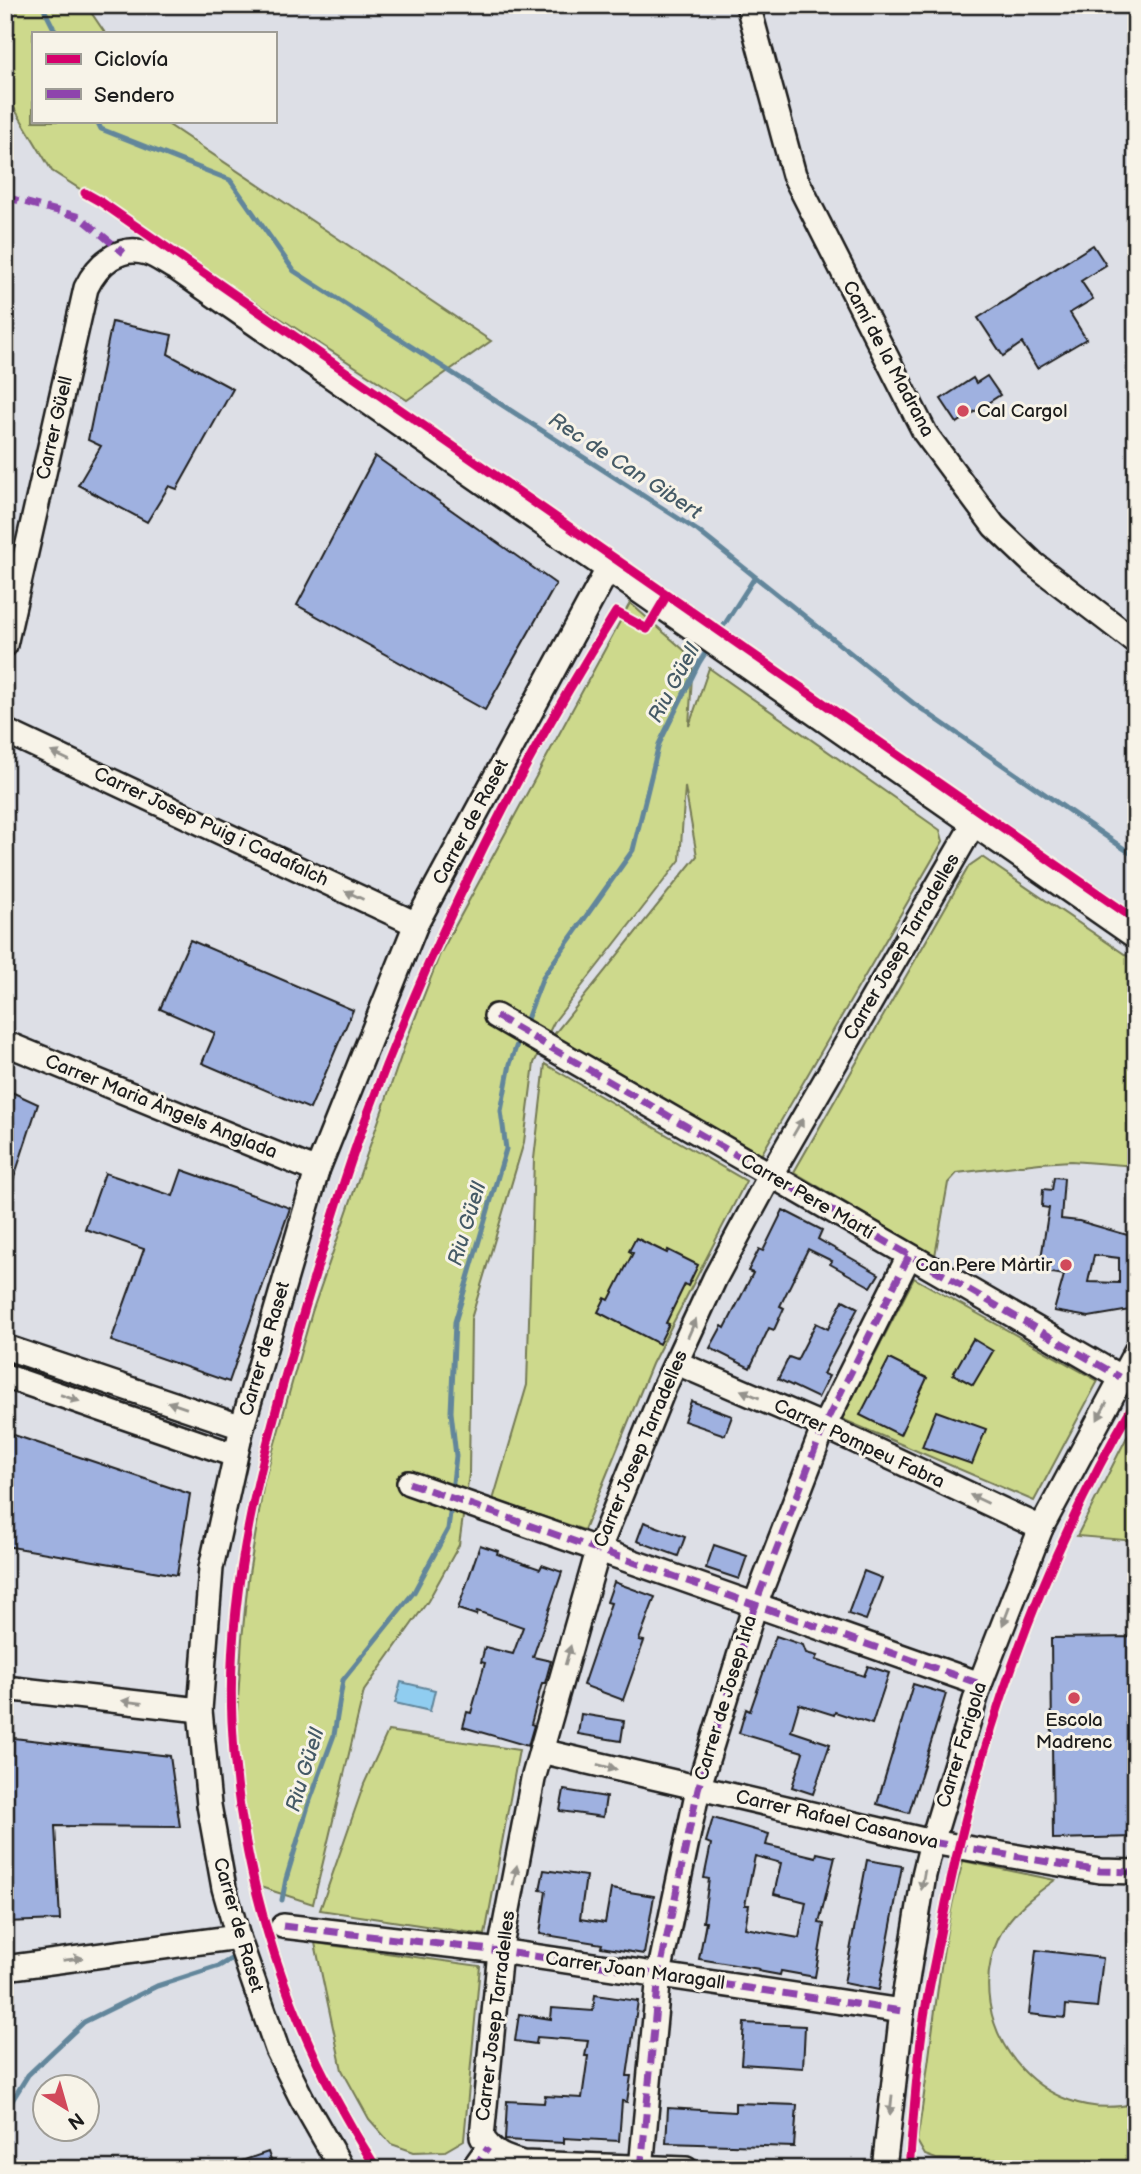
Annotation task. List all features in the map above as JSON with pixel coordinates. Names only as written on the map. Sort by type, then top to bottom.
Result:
[{"type":"street","name":"Camí de la Madrana","points":[[748,5],[794,175],[925,433],[994,526],[1034,564],[1136,642]]},
{"type":"street","name":"Carrer Güell","points":[[5,645],[86,288],[93,273],[110,258],[135,251],[148,253],[188,277],[608,569]]},
{"type":"street","points":[[608,569],[1136,937]]},
{"type":"street","name":"Carrer de Raset","points":[[342,2169],[277,2049],[224,1888],[209,1805],[200,1710],[211,1568],[234,1455],[317,1171],[416,924],[608,569]]},
{"type":"street","name":"Carrer Josep Puig i Cadafalch","points":[[5,731],[416,924]]},
{"type":"street","name":"Carrer Josep Tarradelles","points":[[485,2143],[500,1951],[533,1779],[598,1551],[664,1388],[715,1278],[770,1175],[974,823]]},
{"type":"street","name":"Carrer Pere Martí","points":[[496,1016],[1120,1377]]},
{"type":"street","name":"Carrer Maria Àngels Anglada","points":[[5,1043],[317,1171]]},
{"type":"street","name":"Carrer de Josep Irla","points":[[641,2168],[659,1974],[698,1789],[755,1605],[824,1426],[909,1256]]},
{"type":"street","points":[[5,1348],[242,1427]]},
{"type":"street","name":"Carrer Farigola","points":[[884,2169],[902,2011],[924,1875],[980,1684],[1041,1528],[1136,1351]]},
{"type":"street","name":"Carrer Pompeu Fabra","points":[[677,1363],[824,1426],[1041,1528]]},
{"type":"street","points":[[5,1376],[234,1455]]},
{"type":"street","points":[[409,1483],[980,1684]]},
{"type":"street","points":[[5,1688],[200,1710]]},
{"type":"street","name":"Carrer Rafael Casanova","points":[[541,1751],[932,1842],[1100,1871],[1136,1872]]},
{"type":"street","name":"Carrer Joan Maragall","points":[[283,1926],[500,1951],[902,2011]]},
{"type":"street","points":[[5,1968],[238,1937]]},
{"type":"street","points":[[473,2169],[485,2143],[503,2158],[523,2163],[686,2169]]},
{"type":"green space","points":[[5,5],[86,5],[104,32],[32,32],[32,122],[164,122],[491,341],[407,400],[52,171],[5,93]]},
{"type":"green space","points":[[630,603],[693,658],[689,726],[709,668],[940,830],[943,841],[760,1157],[552,1037],[697,856],[685,787],[680,860],[554,1022],[534,1063],[524,1142],[471,1319],[469,1474],[459,1545],[428,1601],[364,1691],[313,1904],[254,1885],[236,1729],[248,1580],[264,1482],[312,1312],[407,1039],[440,954]]},
{"type":"green space","points":[[982,857],[1136,962],[1136,1166],[1071,1161],[957,1173],[948,1183],[935,1256],[794,1172],[969,866]]},
{"type":"green space","points":[[545,1064],[746,1181],[652,1364],[584,1530],[493,1500],[527,1385],[534,1159]]},
{"type":"green space","points":[[914,1278],[1098,1381],[1034,1501],[842,1419]]},
{"type":"green space","points":[[1136,1419],[1136,1541],[1077,1536]]},
{"type":"green space","points":[[388,1731],[519,1750],[485,1935],[320,1910],[364,1784]]},
{"type":"green space","points":[[963,1861],[1055,1880],[1016,1912],[999,1937],[989,1970],[990,2004],[999,2035],[1016,2062],[1040,2085],[1068,2100],[1101,2107],[1136,2103],[1136,2169],[936,2159],[925,2155],[917,2141],[941,1965]]},
{"type":"green space","points":[[315,1943],[480,1966],[464,2140],[445,2151],[414,2152],[391,2144],[369,2119],[342,2070]]},
{"type":"water","points":[[401,1682],[435,1690],[430,1711],[395,1703]]},
{"type":"building","points":[[1093,245],[1106,265],[1081,281],[1093,299],[1070,313],[1086,339],[1037,368],[1022,343],[1003,356],[978,318]]},
{"type":"building","points":[[112,322],[172,335],[168,354],[233,389],[177,489],[169,486],[147,522],[78,485],[101,446],[88,440]]},
{"type":"building","name":"Cal Cargol","points":[[987,376],[1000,395],[957,423],[941,399],[973,378],[976,383]]},
{"type":"building","points":[[375,456],[556,584],[485,710],[297,605]]},
{"type":"building","points":[[190,940],[353,1010],[310,1109],[202,1063],[215,1033],[160,1009]]},
{"type":"building","points":[[5,1089],[38,1104],[8,1196],[5,1196]]},
{"type":"building","points":[[182,1170],[290,1208],[229,1382],[111,1341],[144,1249],[85,1229],[105,1173],[173,1196]]},
{"type":"building","name":"Can Pere Màrtir","points":[[1054,1177],[1064,1178],[1061,1219],[1079,1221],[1131,1236],[1136,1309],[1089,1317],[1054,1311],[1064,1275],[1039,1271],[1049,1208],[1042,1207],[1043,1189],[1052,1190]],"holes":[[[1094,1255],[1119,1258],[1119,1283],[1088,1282]]]},
{"type":"building","points":[[783,1210],[822,1230],[818,1239],[879,1274],[871,1287],[830,1264],[832,1261],[808,1249],[780,1306],[784,1308],[774,1330],[769,1328],[750,1368],[710,1348],[722,1326],[725,1328],[753,1273],[748,1271],[759,1249],[763,1251]]},
{"type":"building","points":[[636,1238],[698,1265],[688,1286],[685,1284],[659,1344],[598,1312],[605,1298],[609,1300],[633,1253],[629,1251]]},
{"type":"building","points":[[843,1300],[858,1308],[823,1374],[829,1376],[818,1398],[778,1379],[789,1357],[797,1360],[816,1323],[828,1329]]},
{"type":"building","points":[[973,1339],[993,1351],[973,1385],[953,1374]]},
{"type":"building","points":[[889,1359],[927,1378],[900,1435],[860,1415]]},
{"type":"building","points":[[691,1401],[732,1416],[725,1435],[684,1421]]},
{"type":"building","points":[[936,1411],[986,1429],[972,1464],[922,1447]]},
{"type":"building","points":[[5,1432],[190,1494],[177,1575],[5,1546]]},
{"type":"building","points":[[644,1522],[685,1537],[678,1556],[637,1541]]},
{"type":"building","points":[[480,1545],[540,1569],[542,1565],[562,1572],[533,1657],[551,1661],[545,1683],[542,1683],[528,1746],[463,1727],[467,1712],[471,1713],[485,1663],[481,1662],[485,1647],[513,1654],[523,1627],[477,1611],[476,1615],[458,1609]]},
{"type":"building","points":[[714,1545],[747,1556],[739,1579],[706,1568]]},
{"type":"building","points":[[864,1571],[882,1578],[866,1620],[848,1614]]},
{"type":"building","points":[[614,1582],[655,1597],[639,1640],[644,1641],[623,1700],[583,1685],[611,1603],[607,1602]]},
{"type":"building","points":[[776,1636],[803,1645],[806,1653],[817,1656],[815,1660],[864,1676],[868,1666],[889,1673],[872,1724],[799,1704],[791,1731],[830,1744],[813,1794],[792,1787],[803,1752],[739,1733],[746,1709],[750,1711]]},
{"type":"building","points":[[1136,1637],[1136,1837],[1053,1839],[1051,1638]]},
{"type":"building","points":[[913,1684],[946,1694],[909,1813],[877,1804]]},
{"type":"building","points":[[581,1714],[624,1721],[621,1741],[578,1734]]},
{"type":"building","points":[[5,1737],[170,1756],[180,1827],[55,1826],[60,1920],[5,1922]]},
{"type":"building","points":[[564,1790],[606,1797],[603,1817],[560,1811]]},
{"type":"building","points":[[713,1818],[769,1834],[766,1845],[816,1857],[817,1853],[835,1857],[819,1923],[824,1924],[815,1977],[781,1971],[780,1975],[699,1959],[706,1922],[703,1922],[709,1879],[704,1878],[711,1844],[706,1842]],"holes":[[[755,1856],[781,1863],[774,1894],[806,1902],[799,1938],[745,1928],[749,1905],[745,1905]]]},
{"type":"building","points":[[867,1860],[902,1866],[879,1990],[844,1983]]},
{"type":"building","points":[[544,1870],[586,1876],[580,1919],[605,1923],[611,1889],[654,1896],[644,1954],[540,1934],[546,1891],[540,1890]]},
{"type":"building","points":[[1036,1950],[1103,1958],[1097,2008],[1066,2005],[1065,2018],[1029,2014]]},
{"type":"building","points":[[595,1995],[638,2001],[627,2076],[631,2076],[627,2102],[622,2101],[619,2141],[564,2138],[564,2143],[505,2140],[507,2101],[544,2103],[545,2096],[582,2098],[588,2056],[585,2056],[588,2041],[537,2037],[536,2044],[515,2041],[519,2014],[551,2019],[552,2008],[593,2011]]},
{"type":"building","points":[[744,2023],[805,2026],[803,2068],[741,2064]]},
{"type":"building","points":[[735,2103],[797,2105],[794,2147],[666,2143],[668,2108],[735,2112]]},
{"type":"building","points":[[268,2152],[274,2169],[227,2169],[227,2166]]},
{"type":"waterway","name":"Rec de Can Gibert","points":[[42,5],[56,32]]},
{"type":"waterway","name":"Rec de Can Gibert","points":[[98,122],[101,129],[230,180],[294,271],[698,531],[913,703],[1136,857]]},
{"type":"waterway","name":"Riu Güell","points":[[717,636],[755,577]]},
{"type":"waterway","name":"Riu Güell","points":[[524,1027],[543,977],[633,850],[659,744],[709,647]]},
{"type":"waterway","name":"Riu Güell","points":[[452,1491],[456,1456],[451,1412],[455,1322],[506,1149],[501,1111],[510,1064],[520,1036]]},
{"type":"waterway","name":"Riu Güell","points":[[282,1900],[309,1803],[334,1735],[343,1680],[414,1592],[448,1529],[451,1505]]},
{"type":"waterway","name":"Riu Güell","points":[[5,2112],[28,2075],[84,2022],[157,1986],[219,1966],[231,1959]]},
{"type":"marked path","points":[[5,197],[80,217],[124,253]]},
{"type":"marked path","points":[[496,1016],[1120,1377]]},
{"type":"marked path","points":[[641,2169],[659,1974],[698,1789],[755,1605],[824,1426],[909,1256]]},
{"type":"marked path","points":[[409,1483],[980,1684]]},
{"type":"marked path","points":[[932,1842],[1100,1871],[1136,1872]]},
{"type":"marked path","points":[[283,1926],[500,1951],[902,2011]]},
{"type":"marked path","points":[[473,2169],[488,2148]]},
{"type":"cycle path","points":[[85,193],[1136,920]]},
{"type":"cycle path","points":[[377,2169],[346,2118],[295,2010],[274,1955],[245,1840],[232,1721],[232,1671],[235,1621],[249,1522],[285,1376],[347,1172],[390,1055],[447,924],[510,796],[579,672],[616,612],[647,629],[667,595]]},
{"type":"cycle path","points":[[909,2169],[923,2022],[952,1877],[989,1735],[1012,1666],[1068,1529],[1136,1400]]},
{"type":"place","name":"Cal Cargol","points":[[963,411]]},
{"type":"place","name":"Can Pere Màrtir","points":[[1066,1265]]},
{"type":"place","name":"Escola Madrenc","points":[[1074,1698]]}]
